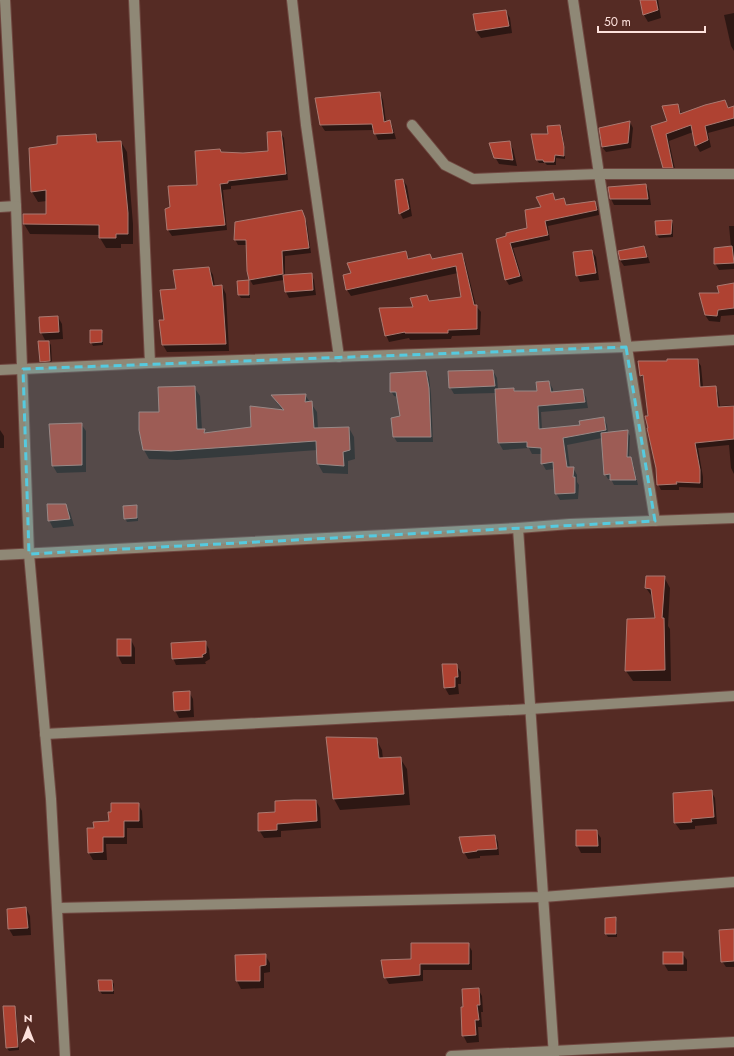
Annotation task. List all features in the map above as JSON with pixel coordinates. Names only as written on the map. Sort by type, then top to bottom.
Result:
[{"type":"street","points":[[5,0],[3,40],[16,206],[29,554],[51,799],[65,1056]]},
{"type":"street","points":[[134,0],[150,363]]},
{"type":"street","points":[[292,0],[306,125],[339,357]]},
{"type":"street","points":[[573,0],[626,347],[655,521]]},
{"type":"street","points":[[412,125],[445,165],[473,179],[599,174],[734,174]]},
{"type":"street","points":[[0,207],[16,206]]},
{"type":"street","points":[[0,370],[150,363],[626,347],[734,340]]},
{"type":"street","points":[[0,554],[29,554],[570,524],[734,518]]},
{"type":"street","points":[[518,528],[553,1053]]},
{"type":"street","points":[[46,734],[530,709],[734,696]]},
{"type":"street","points":[[57,908],[543,896],[734,882]]},
{"type":"street","points":[[451,1056],[553,1053],[734,1042]]},
{"type":"highlighted area","points":[[626,347],[655,521],[29,554],[23,369]]},
{"type":"building","points":[[640,0],[656,0],[658,10],[643,15]]},
{"type":"building","points":[[506,10],[509,26],[476,31],[473,14]]},
{"type":"building","points":[[380,92],[384,122],[390,120],[393,133],[374,134],[372,124],[320,125],[315,98]]},
{"type":"building","points":[[725,100],[728,108],[734,106],[734,118],[705,126],[708,140],[695,146],[691,125],[666,134],[673,168],[663,168],[651,126],[667,121],[662,106],[678,104],[680,114]]},
{"type":"building","points":[[630,121],[628,143],[602,147],[599,128]]},
{"type":"building","points":[[560,125],[564,156],[555,155],[554,162],[536,160],[531,134],[548,134],[547,126]]},
{"type":"building","points":[[281,131],[286,174],[228,181],[228,183],[220,184],[225,225],[167,230],[165,209],[170,207],[168,186],[197,185],[195,151],[220,149],[221,152],[243,153],[268,151],[267,132]]},
{"type":"building","points":[[96,134],[97,142],[121,141],[128,213],[128,234],[116,234],[116,238],[99,238],[99,225],[23,224],[23,214],[46,214],[46,190],[31,192],[29,148],[57,144],[57,136]]},
{"type":"building","points":[[510,141],[513,160],[494,158],[489,143]]},
{"type":"building","points":[[403,179],[409,209],[399,214],[395,180]]},
{"type":"building","points":[[646,184],[648,199],[610,199],[608,187]]},
{"type":"building","points":[[553,193],[555,200],[564,198],[566,205],[595,201],[597,210],[545,221],[548,235],[510,243],[520,276],[505,280],[496,239],[506,236],[506,233],[527,228],[525,210],[541,207],[536,197]]},
{"type":"building","points":[[302,210],[305,218],[309,248],[282,251],[283,274],[249,280],[247,271],[246,240],[234,240],[235,222]]},
{"type":"building","points":[[672,220],[671,234],[656,235],[655,221]]},
{"type":"building","points":[[644,246],[647,257],[620,260],[618,251]]},
{"type":"building","points":[[732,246],[734,263],[714,264],[714,248]]},
{"type":"building","points":[[592,250],[596,273],[576,276],[573,252]]},
{"type":"building","points":[[406,251],[408,259],[430,254],[432,259],[462,253],[474,305],[477,305],[477,329],[448,330],[448,333],[405,332],[385,336],[379,308],[413,307],[410,298],[427,295],[429,301],[461,297],[456,266],[346,290],[343,275],[351,273],[347,263]]},
{"type":"building","points":[[209,267],[213,286],[222,285],[226,344],[162,345],[159,320],[164,320],[160,290],[176,289],[173,270]]},
{"type":"building","points":[[312,273],[313,290],[285,292],[283,275]]},
{"type":"building","points":[[249,280],[249,295],[238,295],[237,281]]},
{"type":"building","points":[[734,283],[734,308],[718,310],[717,316],[705,315],[699,293],[719,293],[717,286]]},
{"type":"building","points":[[58,316],[59,332],[40,333],[39,317]]},
{"type":"building","points":[[90,330],[102,330],[102,342],[90,343]]},
{"type":"building","points":[[38,341],[49,341],[50,361],[40,362]]},
{"type":"building","points":[[667,359],[698,359],[700,387],[716,386],[718,407],[734,406],[734,439],[695,443],[700,470],[700,483],[676,482],[677,484],[657,485],[656,468],[645,416],[648,416],[643,375],[640,376],[638,361],[667,361]]},
{"type":"building","points":[[493,370],[495,386],[449,388],[448,371]]},
{"type":"building","points":[[426,371],[429,388],[431,437],[393,437],[391,418],[400,416],[396,392],[390,392],[390,373]]},
{"type":"building","points":[[549,381],[551,392],[583,389],[585,402],[538,406],[539,429],[580,425],[579,421],[604,417],[606,430],[563,438],[567,467],[574,467],[573,477],[575,477],[575,493],[555,494],[553,462],[541,464],[541,448],[527,447],[527,442],[498,443],[495,389],[514,388],[514,391],[537,391],[536,382]]},
{"type":"building","points":[[195,386],[197,429],[205,429],[204,433],[251,427],[250,406],[284,410],[271,395],[306,394],[305,402],[312,401],[314,428],[349,427],[350,450],[343,452],[344,466],[317,464],[316,441],[171,451],[143,450],[139,430],[139,412],[159,412],[158,387]]},
{"type":"building","points":[[82,423],[82,465],[52,466],[49,424]]},
{"type":"building","points":[[628,430],[627,457],[631,457],[636,480],[610,480],[610,474],[604,475],[601,433]]},
{"type":"building","points":[[47,504],[66,504],[70,519],[48,521]]},
{"type":"building","points":[[137,505],[137,518],[124,519],[123,506]]},
{"type":"building","points":[[646,576],[665,576],[662,618],[664,618],[665,670],[625,671],[627,619],[655,618],[651,589],[645,588]]},
{"type":"building","points":[[117,639],[131,639],[131,656],[117,656]]},
{"type":"building","points":[[206,641],[206,653],[202,655],[203,657],[172,659],[171,643]]},
{"type":"building","points":[[442,664],[457,664],[458,677],[455,677],[455,687],[444,688]]},
{"type":"building","points":[[190,691],[190,710],[174,711],[173,692]]},
{"type":"building","points":[[326,737],[377,738],[379,758],[401,757],[404,794],[333,799]]},
{"type":"building","points":[[712,790],[714,817],[691,819],[692,822],[674,823],[673,793]]},
{"type":"building","points":[[316,800],[317,821],[277,824],[277,830],[258,831],[258,813],[275,812],[275,801]]},
{"type":"building","points":[[111,803],[139,803],[139,821],[124,821],[124,837],[103,837],[103,852],[88,853],[87,828],[94,828],[93,822],[109,821],[108,812],[111,812]]},
{"type":"building","points":[[576,830],[597,830],[598,846],[576,846]]},
{"type":"building","points":[[495,835],[497,849],[477,850],[463,853],[459,837]]},
{"type":"building","points":[[26,907],[28,928],[8,929],[7,909]]},
{"type":"building","points":[[616,917],[616,934],[605,934],[605,918]]},
{"type":"building","points":[[734,929],[734,961],[721,962],[719,930]]},
{"type":"building","points":[[411,943],[469,943],[469,964],[420,964],[420,975],[384,978],[381,960],[411,959]]},
{"type":"building","points":[[663,952],[683,952],[683,964],[663,964]]},
{"type":"building","points":[[266,954],[266,965],[260,966],[260,981],[236,981],[235,955]]},
{"type":"building","points":[[98,980],[112,980],[113,991],[99,991]]},
{"type":"building","points":[[479,988],[480,1005],[477,1005],[479,1020],[475,1020],[476,1035],[462,1036],[462,989]]},
{"type":"building","points":[[3,1006],[15,1006],[18,1047],[6,1048]]}]
